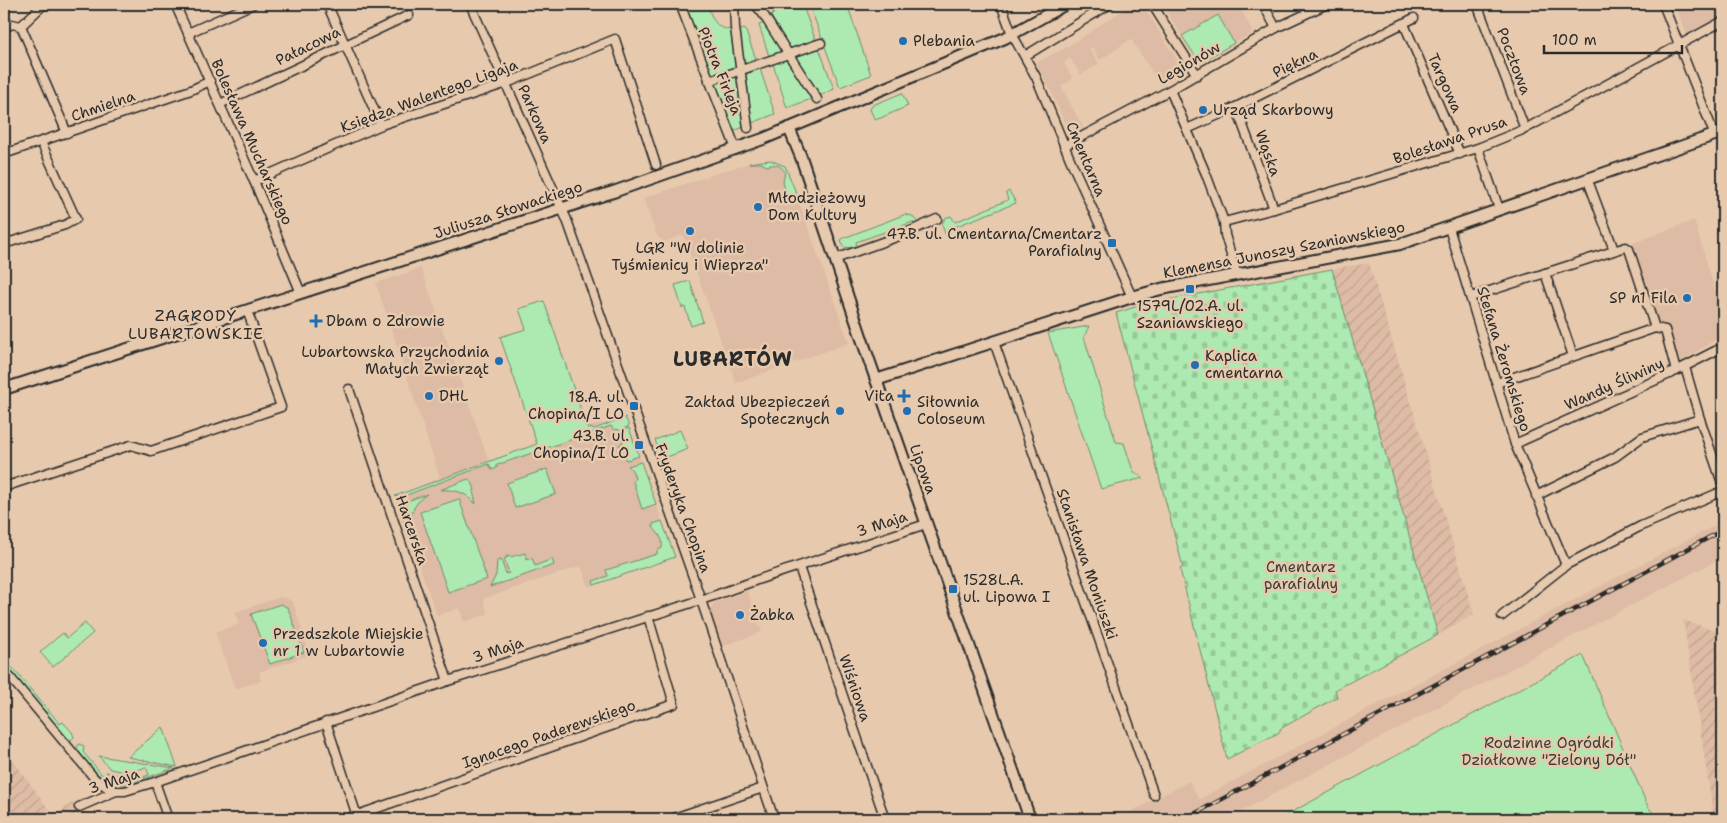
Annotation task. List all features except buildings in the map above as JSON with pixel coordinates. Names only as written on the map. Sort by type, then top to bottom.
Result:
[{"type":"street","points":[[21,26],[44,4]]},
{"type":"street","name":"Bolesława Mucharskiego","points":[[175,4],[301,293]]},
{"type":"street","points":[[327,4],[381,125]]},
{"type":"street","name":"Parkowa","points":[[470,4],[562,208]]},
{"type":"street","name":"Piotra Firleja","points":[[680,4],[736,149]]},
{"type":"street","points":[[734,4],[748,128]]},
{"type":"street","points":[[755,4],[764,14],[817,99]]},
{"type":"street","name":"Cmentarna","points":[[1001,4],[1012,34],[1036,77],[1064,146],[1132,297]]},
{"type":"street","points":[[1025,56],[1110,4]]},
{"type":"street","points":[[1152,4],[1197,75]]},
{"type":"street","points":[[1263,4],[1276,28]]},
{"type":"street","name":"Legionów","points":[[1064,146],[1197,75],[1276,28],[1328,4]]},
{"type":"street","name":"Pocztowa","points":[[1477,4],[1525,129]]},
{"type":"street","points":[[1662,4],[1719,134]]},
{"type":"street","points":[[188,33],[248,5]]},
{"type":"street","name":"Juliusza Słowackiego","points":[[4,389],[616,191],[736,149],[1012,34],[1062,5]]},
{"type":"street","name":"Pałacowa","points":[[220,104],[409,15]]},
{"type":"street","name":"Piękna","points":[[1187,130],[1414,18]]},
{"type":"street","name":"Bolesława Prusa","points":[[1224,222],[1274,209],[1478,148],[1525,129],[1723,22]]},
{"type":"street","points":[[4,28],[12,24],[21,26]]},
{"type":"street","name":"Targowa","points":[[1404,24],[1460,154]]},
{"type":"street","points":[[21,26],[67,133]]},
{"type":"street","name":"Księdza Walentego Ligaja","points":[[254,182],[381,125],[506,83],[614,39],[656,165]]},
{"type":"street","points":[[709,81],[821,43]]},
{"type":"street","name":"Chmielna","points":[[4,154],[210,82]]},
{"type":"street","points":[[1170,90],[1224,222],[1224,235],[1237,274]]},
{"type":"street","name":"Wąska","points":[[1236,107],[1274,209]]},
{"type":"street","name":"Lipowa","points":[[789,128],[801,157],[876,380],[1030,819]]},
{"type":"street","name":"Klemensa Junoszy Szaniawskiego","points":[[876,380],[1132,297],[1237,274],[1391,246],[1450,228],[1587,178],[1719,134]]},
{"type":"street","points":[[4,244],[66,225],[76,219],[41,142]]},
{"type":"street","points":[[1478,148],[1499,210]]},
{"type":"street","points":[[1587,178],[1614,250]]},
{"type":"street","name":"Fryderyka Chopina","points":[[562,208],[701,600],[774,819]]},
{"type":"street","points":[[835,259],[902,235],[937,219]]},
{"type":"street","name":"Stefana Żeromskiego","points":[[1450,228],[1515,444],[1566,566]]},
{"type":"street","points":[[1471,297],[1624,247],[1629,249],[1655,328]]},
{"type":"street","points":[[1545,274],[1573,356]]},
{"type":"street","points":[[4,487],[131,445],[151,451],[282,407],[247,310]]},
{"type":"street","points":[[1497,383],[1655,328],[1665,330],[1676,371]]},
{"type":"street","name":"Stanisława Moniuszki","points":[[994,342],[1154,795]]},
{"type":"street","name":"Wandy Śliwiny","points":[[1515,444],[1685,367],[1723,347]]},
{"type":"street","points":[[1685,367],[1700,419],[1723,486]]},
{"type":"street","name":"Harcerska","points":[[350,389],[448,680]]},
{"type":"street","points":[[1536,496],[1615,458],[1642,438],[1700,419]]},
{"type":"street","points":[[1502,616],[1566,566],[1641,526],[1723,490]]},
{"type":"street","name":"3 Maja","points":[[80,807],[116,791],[125,791],[155,782],[448,680],[701,600],[926,524]]},
{"type":"street","name":"Wiśniowa","points":[[799,567],[885,819]]},
{"type":"street","name":"Ignacego Paderewskiego","points":[[346,819],[674,704],[648,616]]},
{"type":"street","points":[[4,670],[95,779],[116,791]]},
{"type":"street","points":[[326,722],[357,816]]},
{"type":"street","points":[[155,782],[168,819]]},
{"type":"street","points":[[671,819],[763,788]]},
{"type":"shaded area","points":[[1132,4],[1142,4],[1184,71],[1161,86],[1131,39],[1100,60],[1092,47],[1089,49],[1099,64],[1081,75],[1070,58],[1064,63],[1073,79],[1061,86],[1084,129],[1074,134],[1071,133],[1035,63],[1069,46]]},
{"type":"shaded area","points":[[1162,4],[1235,4],[1243,13],[1252,31],[1250,35],[1234,43],[1218,15],[1182,36]]},
{"type":"shaded area","points":[[1674,4],[1723,4],[1723,19],[1687,35]]},
{"type":"shaded area","points":[[770,160],[785,166],[788,170],[849,343],[736,383],[683,235],[664,242],[657,236],[643,198],[751,162]]},
{"type":"shaded area","points":[[1694,220],[1723,317],[1723,335],[1680,362],[1667,324],[1657,323],[1631,244]]},
{"type":"shaded area","points":[[1369,263],[1474,614],[1438,635],[1332,269]]},
{"type":"shaded area","points":[[421,268],[489,461],[601,423],[603,425],[625,417],[675,557],[589,587],[581,566],[483,599],[488,614],[464,622],[459,608],[437,616],[395,496],[440,478],[376,283]]},
{"type":"shaded area","points":[[1723,521],[1723,557],[1226,819],[1117,819],[1189,781],[1199,799]]},
{"type":"shaded area","points":[[747,591],[762,632],[723,646],[710,611],[714,603]]},
{"type":"shaded area","name":"Przedszkole Miejskie nr 1 w Lubartowie","points":[[280,597],[293,602],[310,655],[259,672],[261,681],[235,689],[215,632],[239,624],[235,612]]},
{"type":"shaded area","points":[[1683,620],[1723,633],[1723,819],[1689,819],[1687,817],[1713,812]]},
{"type":"shaded area","points":[[4,748],[54,816],[72,803],[82,809],[89,819],[8,819],[4,814]]},
{"type":"green space","points":[[685,4],[707,4],[715,22],[726,29],[732,30],[736,68],[713,76]]},
{"type":"green space","points":[[779,4],[802,4],[816,41],[790,49],[771,16],[779,8]]},
{"type":"green space","points":[[809,4],[847,4],[871,75],[840,87]]},
{"type":"green space","points":[[1218,15],[1234,43],[1200,63],[1182,36]]},
{"type":"green space","points":[[764,23],[782,52],[769,56],[759,25]]},
{"type":"green space","points":[[745,29],[756,59],[744,63],[740,30]]},
{"type":"green space","points":[[819,48],[834,89],[819,96],[794,56]]},
{"type":"green space","points":[[787,59],[811,99],[787,108],[773,64]]},
{"type":"green space","points":[[760,69],[775,114],[752,123],[746,74]]},
{"type":"green space","points":[[737,76],[744,127],[734,131],[715,83]]},
{"type":"green space","points":[[902,93],[908,106],[878,119],[874,118],[870,109],[873,105]]},
{"type":"green space","points":[[770,160],[785,166],[799,200],[789,203],[783,182],[785,172],[780,166],[749,163]]},
{"type":"green space","points":[[1009,191],[1016,203],[954,227],[956,232],[951,237],[945,234],[942,224],[945,218],[951,216],[955,222],[1008,200],[1006,193]]},
{"type":"green space","points":[[906,214],[907,216],[911,215],[920,225],[915,228],[913,222],[856,242],[857,247],[843,247],[841,239]]},
{"type":"green space","name":"Cmentarz parafialny","points":[[1332,269],[1438,635],[1335,690],[1337,697],[1280,729],[1280,732],[1227,759],[1180,569],[1183,567],[1116,313],[1145,304]]},
{"type":"green space","points":[[690,281],[703,322],[691,326],[685,307],[682,308],[675,285]]},
{"type":"green space","points":[[544,301],[587,428],[595,429],[625,417],[629,426],[619,431],[618,429],[614,430],[611,426],[497,465],[497,468],[492,470],[489,464],[409,494],[403,498],[395,496],[537,444],[500,337],[526,329],[519,309]]},
{"type":"green space","points":[[1089,326],[1084,337],[1116,442],[1124,443],[1133,471],[1143,478],[1101,489],[1048,333]]},
{"type":"green space","points":[[629,428],[639,456],[627,460],[625,459],[627,455],[624,447],[619,445],[623,443],[620,432]]},
{"type":"green space","points":[[680,430],[688,449],[662,459],[655,440]]},
{"type":"green space","points":[[641,462],[656,504],[642,509],[633,481],[635,478],[628,466]]},
{"type":"green space","points":[[547,469],[556,494],[515,508],[507,483]]},
{"type":"green space","points":[[468,479],[472,482],[475,490],[473,491],[476,504],[460,492],[440,490]]},
{"type":"green space","points":[[427,494],[412,511],[409,535],[400,511],[410,500]]},
{"type":"green space","points":[[459,499],[487,579],[448,592],[420,512]]},
{"type":"green space","points":[[662,521],[675,557],[594,585],[593,581],[608,576],[606,570],[657,554],[657,551],[662,548],[662,541],[653,524]]},
{"type":"green space","points":[[525,553],[527,560],[532,558],[535,566],[552,559],[554,565],[490,587],[496,575],[497,561],[501,560],[506,574],[509,573],[504,559],[507,558],[506,556],[510,557]]},
{"type":"green space","points":[[281,604],[288,608],[304,652],[270,664],[251,614]]},
{"type":"green space","points":[[85,623],[93,633],[53,667],[40,652],[63,633],[67,638]]},
{"type":"green space","name":"Rodzinne Ogródki Działkowe \"Zielony Dół\"","points":[[1583,655],[1648,807],[1658,819],[1279,819]]},
{"type":"green space","points":[[4,658],[60,724],[63,722],[72,732],[74,737],[71,740],[67,738],[4,663]]},
{"type":"green space","points":[[163,727],[177,767],[128,757]]},
{"type":"green space","points":[[79,744],[84,746],[83,752],[104,777],[108,774],[106,772],[127,777],[130,783],[122,785],[107,781],[95,771],[79,752],[77,748]]},
{"type":"green space","points":[[99,756],[174,768],[132,783],[132,781],[149,775],[146,767],[129,773],[110,769]]},
{"type":"railway","points":[[1185,819],[1723,530]]},
{"type":"place","name":"Plebania","points":[[903,41]]},
{"type":"place","name":"Urząd Skarbowy","points":[[1203,110]]},
{"type":"place","name":"Młodzieżowy Dom Kultury","points":[[758,207]]},
{"type":"place","name":"LGR \"W dolinie Tyśmienicy i Wieprza\"","points":[[690,231]]},
{"type":"place","name":"47.B. ul. Cmentarna/Cmentarz Parafialny","points":[[1112,243]]},
{"type":"place","name":"1579L/02.A. ul. Szaniawskiego","points":[[1190,289]]},
{"type":"place","name":"SP n1 Fila","points":[[1687,298]]},
{"type":"place","name":"Dbam o Zdrowie","points":[[316,321]]},
{"type":"place","name":"Lubartowska Przychodnia Małych Zwierząt","points":[[499,361]]},
{"type":"place","name":"Kaplica cmentarna","points":[[1195,365]]},
{"type":"place","name":"DHL","points":[[429,396]]},
{"type":"place","name":"Vita","points":[[904,396]]},
{"type":"place","name":"18.A. ul. Chopina/I LO","points":[[634,406]]},
{"type":"place","name":"Zakład Ubezpieczeń Społecznych","points":[[840,411]]},
{"type":"place","name":"Siłownia Coloseum","points":[[907,411]]},
{"type":"place","name":"43.B. ul. Chopina/I LO","points":[[639,445]]},
{"type":"place","name":"1528L.A. ul. Lipowa I","points":[[953,589]]},
{"type":"place","name":"Żabka","points":[[740,615]]},
{"type":"place","name":"Przedszkole Miejskie nr 1 w Lubartowie","points":[[263,643]]},
{"type":"district","name":"ZAGRODY LUBARTOWSKIE","points":[[196,324]]},
{"type":"district","name":"LUBARTÓW","points":[[733,359]]}]
